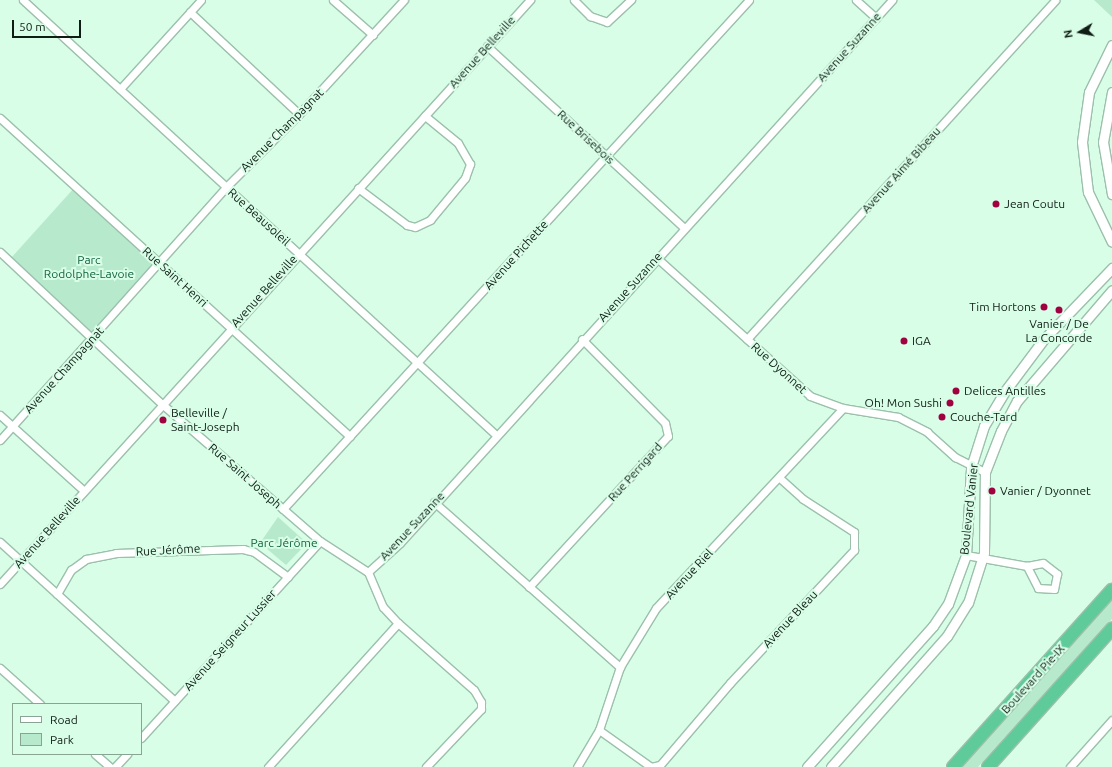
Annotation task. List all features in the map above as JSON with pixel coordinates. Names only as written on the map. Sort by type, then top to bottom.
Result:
[{"type":"highway","name":"Boulevard Pie-IX","points":[[953,767],[1112,590]]},
{"type":"highway","points":[[988,767],[1112,629]]},
{"type":"street","name":"Rue Beausoleil","points":[[23,0],[496,435]]},
{"type":"street","points":[[120,89],[201,0]]},
{"type":"street","points":[[333,0],[372,35]]},
{"type":"street","name":"Avenue Champagnat","points":[[0,440],[93,339],[226,186],[299,114],[404,0]]},
{"type":"street","name":"Avenue Belleville","points":[[0,584],[530,0]]},
{"type":"street","points":[[574,0],[590,16],[606,22],[631,0]]},
{"type":"street","name":"Avenue Pichette","points":[[283,510],[749,0]]},
{"type":"street","points":[[856,0],[876,18]]},
{"type":"street","name":"Avenue Suzanne","points":[[368,572],[400,543],[434,502],[892,0]]},
{"type":"street","name":"Avenue Aimé Bibeau","points":[[746,339],[1055,0]]},
{"type":"street","points":[[190,12],[299,114]]},
{"type":"street","points":[[1112,45],[1089,92],[1082,142],[1089,196],[1112,242]]},
{"type":"street","name":"Rue Brisebois","points":[[487,46],[684,228]]},
{"type":"street","points":[[1112,92],[1103,142],[1112,194]]},
{"type":"street","points":[[358,188],[407,225],[415,227],[430,220],[465,178],[470,164],[458,143],[424,116]]},
{"type":"street","name":"Rue Saint Henri","points":[[0,118],[350,436]]},
{"type":"street","name":"Rue Saint Joseph","points":[[0,252],[162,404],[283,510],[320,541],[368,572]]},
{"type":"street","name":"Rue Dyonnet","points":[[657,258],[810,396],[843,408],[898,417],[927,432],[971,467],[985,472]]},
{"type":"street","name":"Boulevard Vanier","points":[[807,767],[933,626],[948,604],[966,555],[971,467],[984,426],[1004,391],[1043,340],[1112,268]]},
{"type":"street","name":"Boulevard Vanier","points":[[831,767],[947,636],[968,603],[984,557],[985,472],[1017,401],[1112,290]]},
{"type":"street","name":"Rue Perrigard","points":[[530,587],[668,436],[665,423],[582,339]]},
{"type":"street","name":"Avenue Riel","points":[[577,767],[599,730],[620,667],[656,608],[780,478],[843,408]]},
{"type":"street","points":[[0,415],[84,491]]},
{"type":"street","name":"Avenue Bleau","points":[[599,730],[651,767],[660,766],[730,683],[854,550],[854,532],[803,500],[780,478]]},
{"type":"street","points":[[434,502],[620,667]]},
{"type":"street","name":"Avenue Seigneur Lussier","points":[[142,737],[320,541]]},
{"type":"street","points":[[0,542],[175,701]]},
{"type":"street","name":"Rue Jérôme","points":[[57,594],[71,570],[86,559],[116,553],[243,549],[254,552],[288,577]]},
{"type":"street","points":[[966,555],[984,557],[1027,566],[1043,563],[1057,574],[1054,589],[1038,588],[1027,566]]},
{"type":"street","points":[[368,572],[384,607],[398,623],[474,690],[481,702],[481,709],[426,767]]},
{"type":"street","points":[[268,767],[398,623]]},
{"type":"street","points":[[0,668],[39,703]]},
{"type":"street","points":[[1070,767],[1112,720]]},
{"type":"street","points":[[96,755],[110,767]]},
{"type":"street","points":[[115,767],[126,755]]},
{"type":"green space","points":[[1094,0],[1112,0],[1112,17]]},
{"type":"green space","name":"Parc Rodolphe-Lavoie","points":[[75,187],[159,263],[93,336],[9,261]]},
{"type":"green space","name":"Parc Jérôme","points":[[278,517],[307,543],[286,565],[260,543]]},
{"type":"green space","points":[[1112,600],[1112,619],[978,767],[961,767]]},
{"type":"place","name":"Jean Coutu","points":[[996,204]]},
{"type":"place","name":"Tim Hortons","points":[[1044,307]]},
{"type":"place","name":"Vanier / De La Concorde","points":[[1059,310]]},
{"type":"place","name":"IGA","points":[[904,341]]},
{"type":"place","name":"Delices Antilles","points":[[956,391]]},
{"type":"place","name":"Oh! Mon Sushi","points":[[950,403]]},
{"type":"place","name":"Couche-Tard","points":[[942,417]]},
{"type":"place","name":"Belleville / Saint-Joseph","points":[[163,420]]},
{"type":"place","name":"Vanier / Dyonnet","points":[[992,491]]}]
